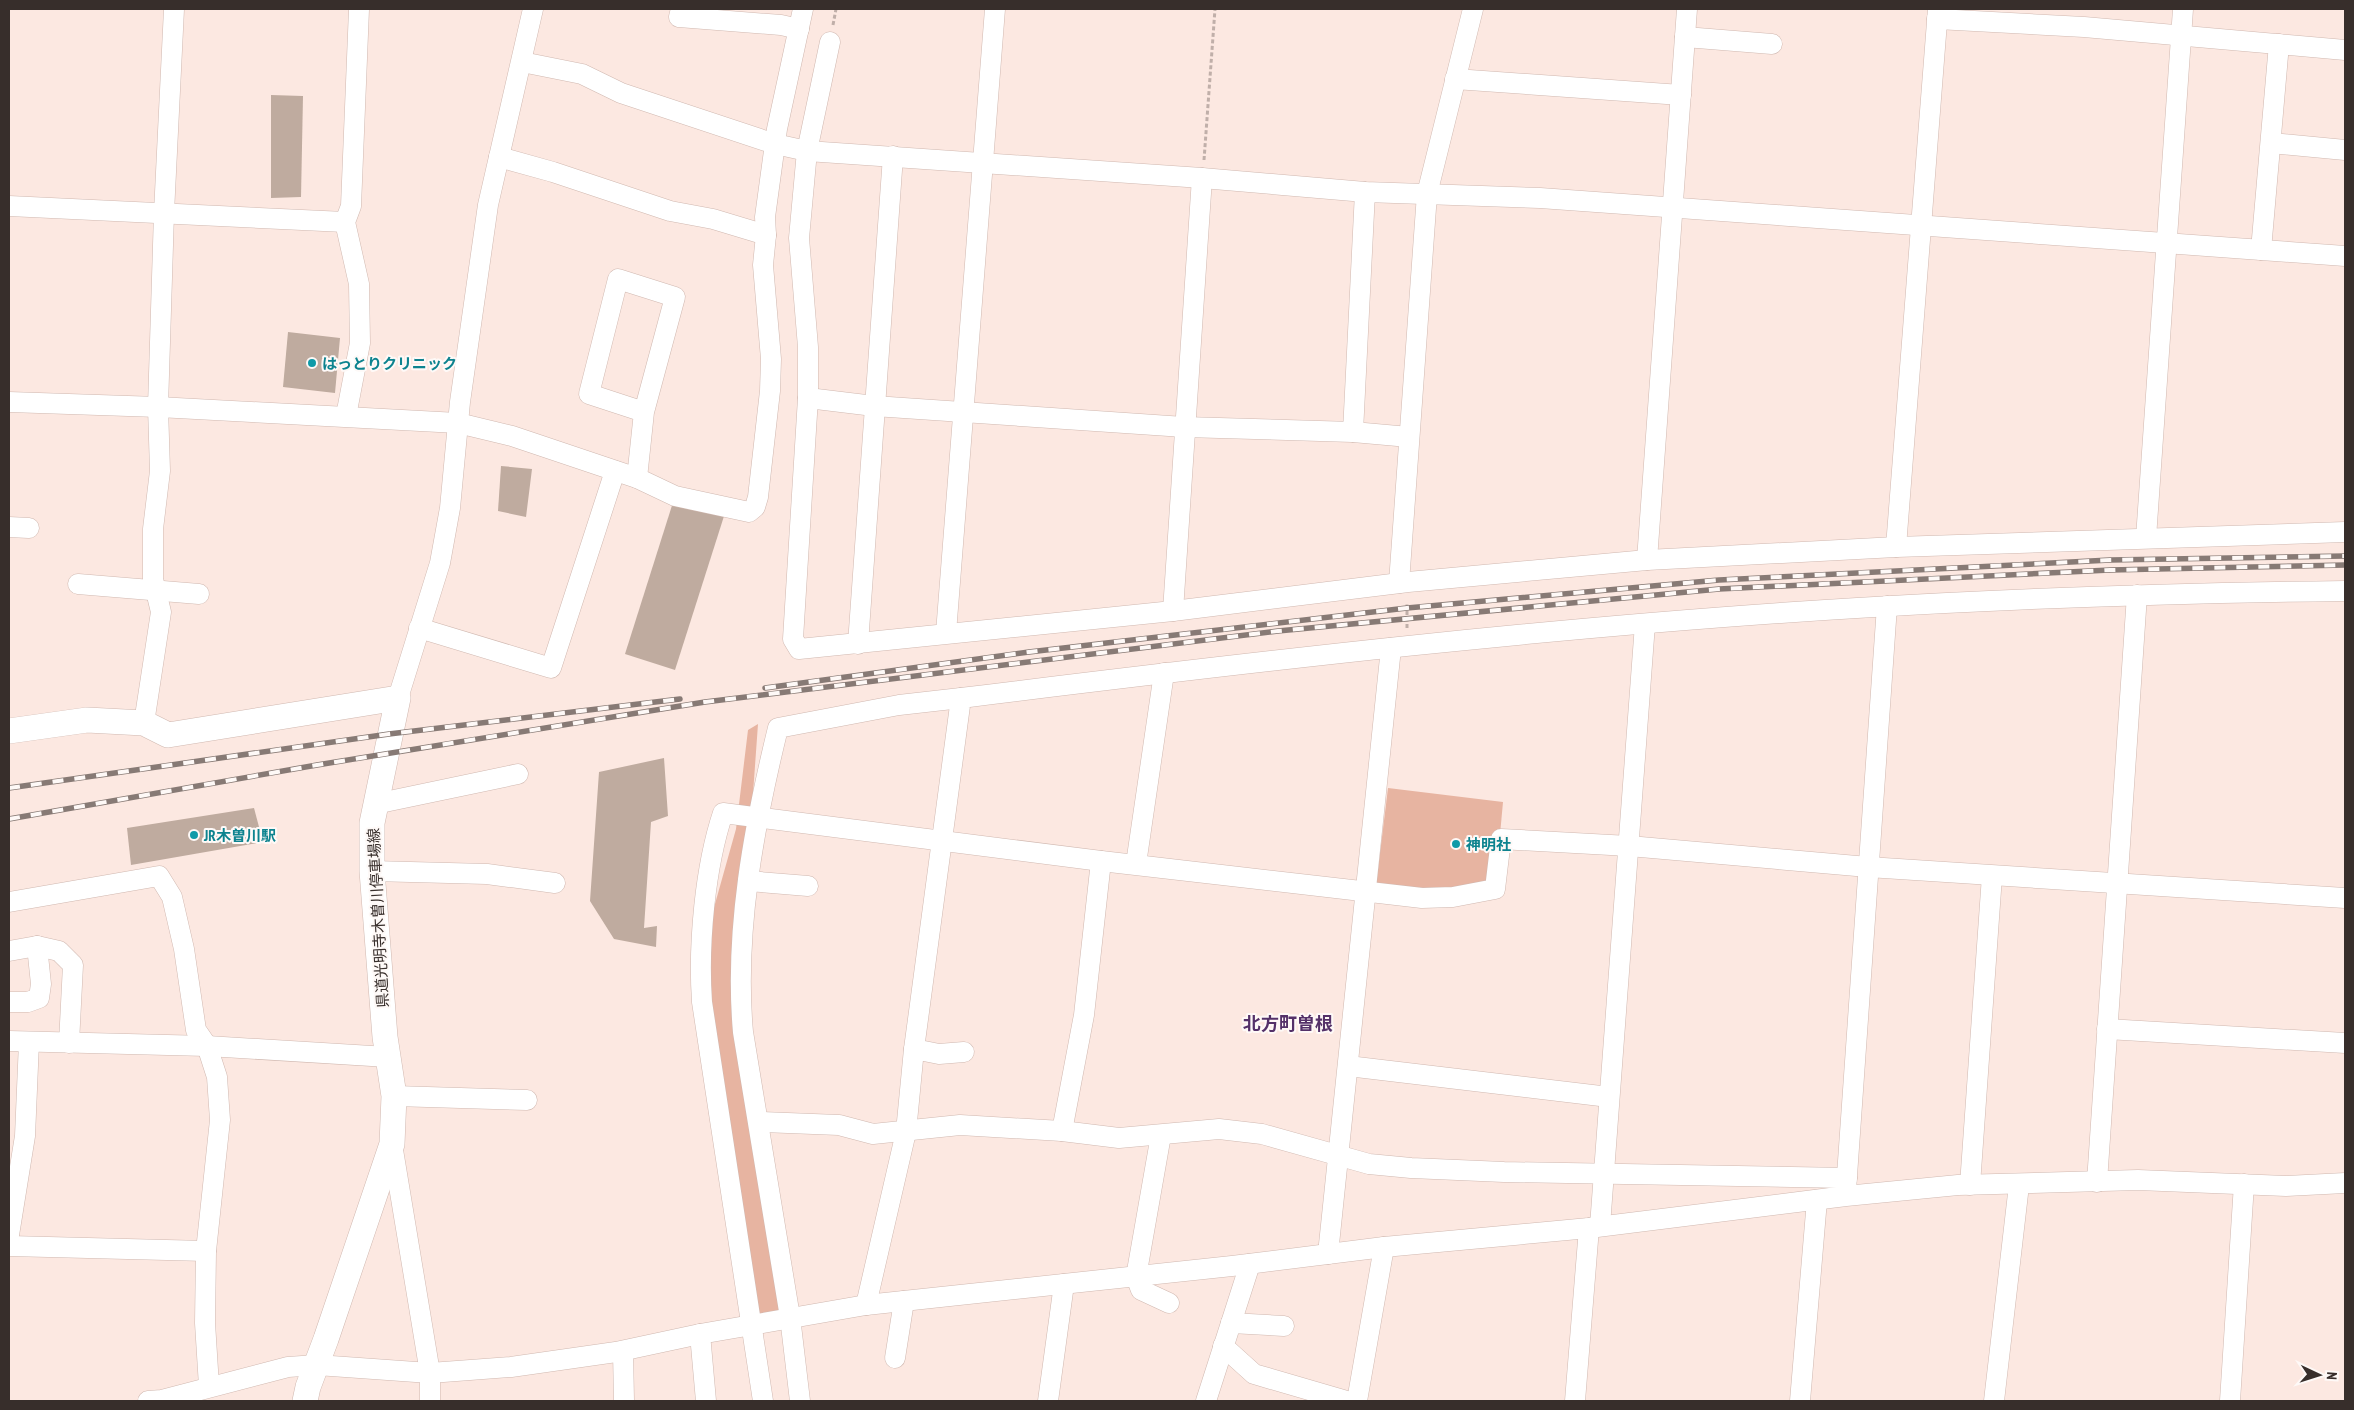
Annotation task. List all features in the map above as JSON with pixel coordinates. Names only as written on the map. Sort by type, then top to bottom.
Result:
[{"type":"main road","points":[[9,731],[87,720],[144,723],[168,735],[398,698]]},
{"type":"main road","name":"県道光明寺木曽川停車場線","points":[[306,1401],[308,1387],[392,1144],[394,1096],[388,1057],[372,871],[372,823],[398,698]]},
{"type":"street","points":[[144,723],[161,612],[153,579],[153,529],[160,471],[158,407],[164,213],[174,9]]},
{"type":"street","points":[[346,416],[360,343],[359,284],[345,222],[351,206],[359,9]]},
{"type":"street","points":[[398,698],[440,562],[450,508],[474,290],[488,205],[533,9]]},
{"type":"street","points":[[681,9],[679,17],[781,25],[799,29]]},
{"type":"street","points":[[9,402],[158,407],[458,423],[512,436],[637,478],[675,496],[749,512],[755,508],[772,359],[763,265],[766,236],[765,217],[775,144],[803,9]]},
{"type":"street","points":[[946,634],[995,9]]},
{"type":"street","points":[[1403,582],[1409,437],[1427,194],[1473,9]]},
{"type":"street","points":[[1647,560],[1687,9]]},
{"type":"street","points":[[2146,538],[2183,9]]},
{"type":"street","points":[[1896,547],[1919,226],[1937,14],[2085,18],[2180,35],[2345,50]]},
{"type":"street","points":[[1685,37],[1772,44]]},
{"type":"street","points":[[830,42],[802,182],[799,238],[808,347],[808,398],[793,639],[796,646],[803,649],[1172,611],[1403,582],[1647,560],[1896,547],[2345,532]]},
{"type":"street","points":[[2260,250],[2279,44]]},
{"type":"street","points":[[522,62],[582,74],[621,93],[775,144],[807,151],[1202,178],[1365,192],[1540,198],[2345,256]]},
{"type":"street","points":[[1455,79],[1681,96]]},
{"type":"street","points":[[2270,143],[2345,150]]},
{"type":"street","points":[[858,644],[893,156]]},
{"type":"street","points":[[499,157],[553,172],[670,211],[713,219],[766,236]]},
{"type":"street","points":[[1172,611],[1202,178]]},
{"type":"street","points":[[1353,432],[1365,192]]},
{"type":"street","points":[[9,206],[345,222]]},
{"type":"street","points":[[637,478],[644,412],[675,297],[618,279],[589,394],[644,412]]},
{"type":"street","points":[[808,398],[874,406],[1184,427],[1353,432],[1409,437]]},
{"type":"street","points":[[419,628],[499,650],[550,668],[616,471]]},
{"type":"street","points":[[9,527],[29,528]]},
{"type":"street","points":[[78,584],[198,594]]},
{"type":"street","points":[[800,1401],[790,1317],[743,1032],[739,989],[748,881],[758,816],[778,728],[899,705],[1164,673],[1399,647],[1645,624],[1888,606],[2136,595],[2345,591]]},
{"type":"street","points":[[2098,1182],[2136,595]]},
{"type":"street","points":[[1846,1187],[1888,606]]},
{"type":"street","points":[[1575,1401],[1594,1227],[1604,1173],[1645,624]]},
{"type":"street","points":[[1328,1254],[1365,891],[1399,647]]},
{"type":"street","points":[[1136,864],[1164,673]]},
{"type":"street","points":[[866,1305],[906,1132],[914,1049],[961,698]]},
{"type":"street","points":[[376,804],[518,774]]},
{"type":"street","points":[[763,1401],[702,1002],[699,961],[710,874],[723,813],[1101,861],[1422,898],[1453,897],[1495,889],[1501,838],[1628,846],[1992,876],[2345,898]]},
{"type":"street","points":[[1062,1130],[1084,1015],[1101,861]]},
{"type":"street","points":[[372,871],[487,874],[555,883]]},
{"type":"street","points":[[9,902],[159,876],[172,896],[184,949],[196,1030],[208,1046],[217,1077],[220,1120],[206,1251],[205,1323],[209,1386]]},
{"type":"street","points":[[1970,1185],[1992,876]]},
{"type":"street","points":[[748,881],[808,886]]},
{"type":"street","points":[[9,951],[37,946],[59,951],[73,965],[69,1043]]},
{"type":"street","points":[[9,1002],[28,1002],[39,998],[41,984],[37,946]]},
{"type":"street","points":[[2107,1029],[2345,1043]]},
{"type":"street","points":[[9,1041],[208,1046],[388,1057]]},
{"type":"street","points":[[9,1235],[25,1136],[29,1042]]},
{"type":"street","points":[[914,1049],[939,1054],[964,1052]]},
{"type":"street","points":[[1348,1066],[1609,1097]]},
{"type":"street","points":[[394,1096],[527,1100]]},
{"type":"street","points":[[759,1122],[839,1126],[872,1134],[960,1125],[1062,1130],[1119,1138],[1219,1129],[1262,1134],[1369,1164],[1412,1168],[1504,1172],[1604,1173],[1846,1187],[2019,1185],[2138,1180],[2286,1186],[2345,1183]]},
{"type":"street","points":[[1161,1134],[1136,1277],[1141,1290],[1169,1303]]},
{"type":"street","points":[[392,1144],[430,1373],[430,1401]]},
{"type":"street","points":[[2230,1401],[2244,1184]]},
{"type":"street","points":[[1994,1401],[2019,1185]]},
{"type":"street","points":[[148,1401],[162,1400],[209,1386],[288,1367],[316,1366],[430,1373],[511,1367],[622,1351],[751,1324],[866,1305],[1136,1277],[1384,1247],[1594,1227],[1817,1200],[1846,1187]]},
{"type":"street","points":[[1800,1401],[1817,1200]]},
{"type":"street","points":[[9,1246],[206,1251]]},
{"type":"street","points":[[1356,1401],[1384,1247]]},
{"type":"street","points":[[1206,1401],[1250,1264]]},
{"type":"street","points":[[1048,1401],[1064,1284]]},
{"type":"street","points":[[895,1358],[904,1301]]},
{"type":"street","points":[[1231,1322],[1284,1326]]},
{"type":"street","points":[[700,1334],[706,1401]]},
{"type":"street","points":[[1223,1346],[1254,1374],[1347,1401]]},
{"type":"street","points":[[622,1351],[624,1401]]},
{"type":"path","points":[[1202,178],[1215,9]]},
{"type":"path","points":[[1399,647],[1403,582]]},
{"type":"shaded area","points":[[758,724],[739,989],[790,1317],[751,1324],[699,961],[736,829],[748,730]]},
{"type":"shaded area","points":[[1388,788],[1503,802],[1495,889],[1375,894]]},
{"type":"building","points":[[271,95],[303,96],[301,197],[271,198]]},
{"type":"building","name":"はっとりクリニック","points":[[288,332],[340,338],[335,393],[283,387]]},
{"type":"building","points":[[501,466],[532,469],[526,517],[498,511]]},
{"type":"building","points":[[675,496],[725,513],[675,670],[625,654]]},
{"type":"building","points":[[664,758],[668,816],[651,822],[644,928],[657,926],[656,947],[614,939],[590,901],[599,772]]},
{"type":"building","name":"JR木曽川駅","points":[[254,808],[263,842],[131,865],[127,828]]},
{"type":"railway","points":[[765,688],[1029,652],[1407,608],[1719,580],[2110,560],[2345,556]]},
{"type":"railway","points":[[9,819],[317,765],[705,702],[1278,631],[1719,589],[2110,570],[2345,565]]},
{"type":"railway","points":[[9,788],[389,734],[680,699]]},
{"type":"place","name":"はっとりクリニック","points":[[312,363]]},
{"type":"place","name":"JR木曽川駅","points":[[194,835]]},
{"type":"place","name":"神明社","points":[[1456,844]]},
{"type":"district","name":"北方町曽根","points":[[1288,1023]]}]
